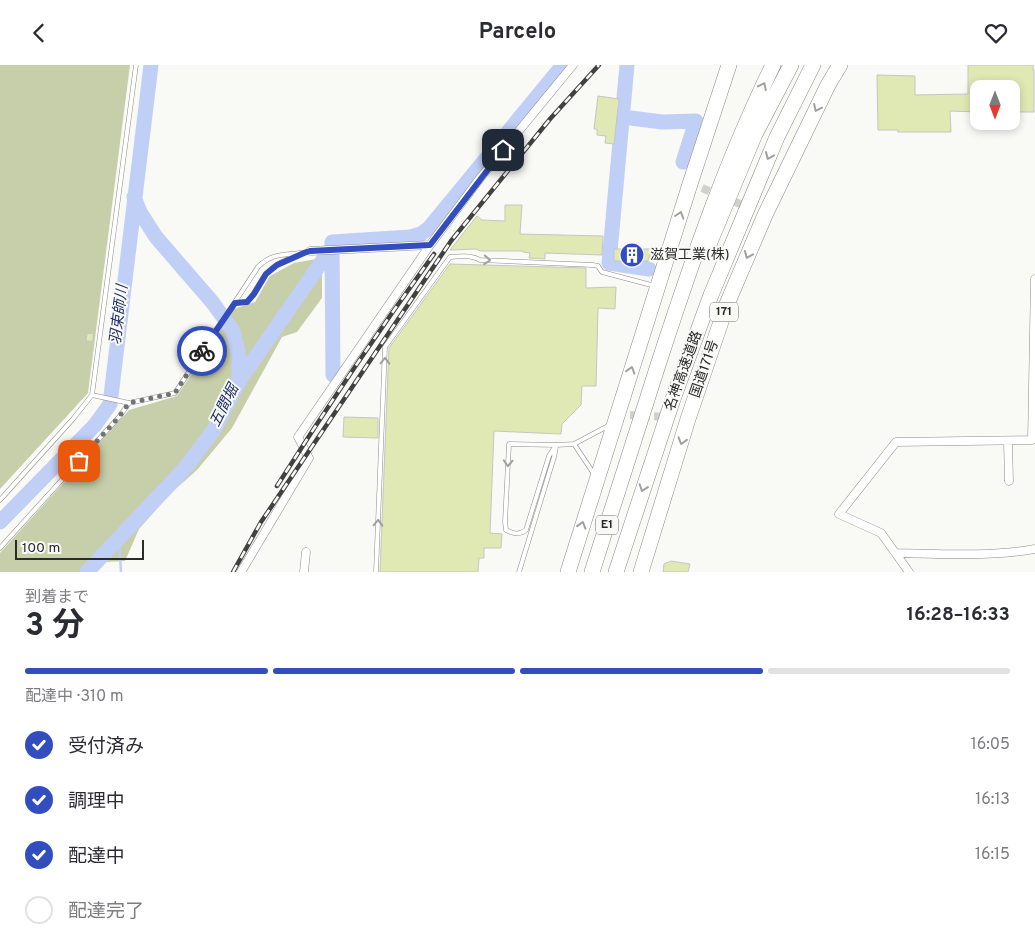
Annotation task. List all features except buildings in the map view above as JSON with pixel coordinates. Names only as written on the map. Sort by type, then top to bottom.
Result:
[{"type":"highway","points":[[719,95],[723,65]]},
{"type":"highway","points":[[568,572],[618,417],[651,285],[693,185],[729,65]]},
{"type":"highway","name":"名神高速道路","points":[[592,572],[682,290],[754,105],[773,65]]},
{"type":"highway","name":"名神高速道路","points":[[622,478],[658,371],[688,294],[755,135],[790,65]]},
{"type":"highway","name":"名神高速道路","points":[[616,572],[673,399],[711,295],[773,145],[813,65]]},
{"type":"highway","name":"国道171号","points":[[641,572],[688,419],[727,304],[761,213],[840,65]]},
{"type":"street","points":[[241,572],[309,458],[298,437],[430,245],[481,177],[574,65]]},
{"type":"street","points":[[307,252],[430,245]]},
{"type":"street","points":[[909,572],[882,533],[839,513],[896,442],[1034,440],[1035,279]]},
{"type":"street","points":[[670,417],[688,419]]},
{"type":"street","points":[[1008,441],[1010,481]]},
{"type":"street","points":[[896,553],[974,553],[1035,549]]},
{"type":"street","points":[[304,572],[306,552]]},
{"type":"lane","points":[[0,500],[73,419],[92,395],[136,65]]},
{"type":"lane","points":[[92,395],[129,403],[175,393],[258,267],[264,261],[274,256],[307,252]]},
{"type":"lane","points":[[235,303],[247,302],[266,274],[277,265],[307,252]]},
{"type":"lane","points":[[376,572],[385,347],[450,257],[593,265],[598,266],[602,272],[651,285]]},
{"type":"lane","points":[[0,548],[119,417],[129,403]]},
{"type":"lane","points":[[556,445],[549,456],[526,530],[520,534],[506,530],[509,443],[556,445],[574,443],[618,417]]},
{"type":"lane","points":[[574,443],[597,479]]},
{"type":"lane","points":[[519,572],[556,445]]},
{"type":"green space","points":[[0,65],[130,65],[88,393],[0,489]]},
{"type":"green space","points":[[322,258],[322,298],[297,332],[282,337],[232,428],[197,470],[171,493],[139,529],[125,561],[106,562],[96,572],[0,572],[0,553],[129,410],[177,396],[234,309],[255,302],[270,276],[294,263]]},
{"type":"waterway","name":"羽束師川","points":[[0,522],[95,425],[110,404],[151,65]]},
{"type":"waterway","points":[[333,375],[332,242],[410,237],[421,234],[429,228],[563,65]]},
{"type":"waterway","points":[[627,65],[609,263],[649,269]]},
{"type":"waterway","points":[[623,117],[662,122],[696,121],[683,162]]},
{"type":"waterway","name":"五間堀","points":[[87,572],[186,467],[215,428],[239,381],[239,356],[233,331],[213,303],[156,237],[140,212],[134,197]]},
{"type":"waterway","points":[[239,381],[332,247]]},
{"type":"waterway","points":[[119,539],[121,572]]},
{"type":"tunnel","points":[[702,188],[757,211]]},
{"type":"tunnel","points":[[630,415],[669,417]]},
{"type":"railway","points":[[233,572],[261,522],[451,241],[550,119],[599,65]]},
{"type":"railway","points":[[277,486],[393,311],[434,254]]},
{"type":"way so far","points":[[79,461],[119,417],[129,403],[175,393],[202,351]]},
{"type":"place","name":"滋賀工業(株)","points":[[632,255]]},
{"type":"route","points":[[202,351],[235,303],[247,302],[266,274],[277,265],[289,259],[310,251],[430,245],[503,150]]}]
